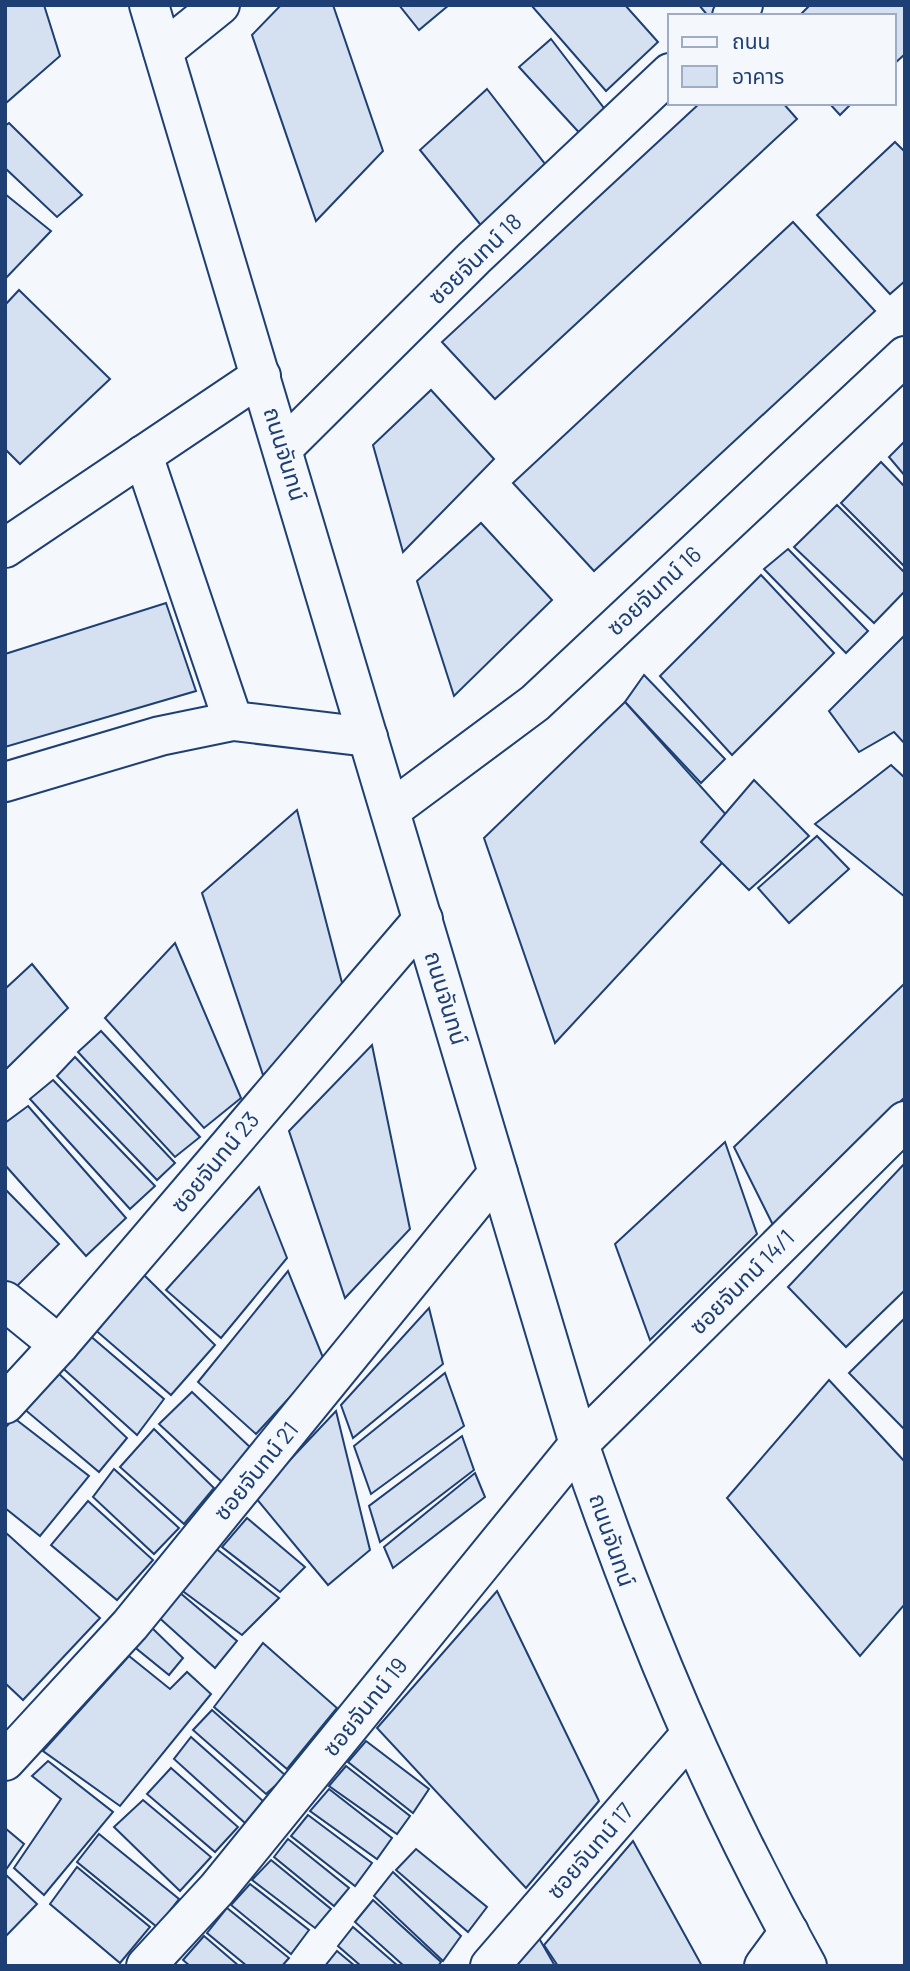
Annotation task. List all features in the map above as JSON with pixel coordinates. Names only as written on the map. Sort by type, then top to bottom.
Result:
[{"type":"street","name":"ถนนจันทน์","points":[[149,5],[579,1444],[626,1582],[690,1735],[807,1966]]},
{"type":"street","points":[[163,51],[220,5]]},
{"type":"street","name":"ซอยจันทน์ 18","points":[[283,448],[474,258],[668,76]]},
{"type":"street","name":"ซอยจันทน์ 16","points":[[391,810],[535,703],[905,356]]},
{"type":"street","points":[[5,548],[261,376]]},
{"type":"street","points":[[143,455],[233,720]]},
{"type":"street","points":[[5,782],[160,736],[233,720],[368,737]]},
{"type":"street","name":"ซอยจันทน์ 23","points":[[5,1404],[60,1345],[422,919]]},
{"type":"street","name":"ซอยจันทน์ 14/1","points":[[579,1444],[905,1121]]},
{"type":"street","name":"ซอยจันทน์ 21","points":[[5,1761],[131,1625],[498,1173]]},
{"type":"street","points":[[5,1301],[60,1345]]},
{"type":"street","name":"ซอยจันทน์ 19","points":[[146,1966],[217,1889],[579,1444]]},
{"type":"street","name":"ซอยจันทน์ 17","points":[[490,1966],[690,1735]]},
{"type":"street","points":[[764,1966],[789,1932]]},
{"type":"building","points":[[5,5],[44,5],[60,56],[6,103]]},
{"type":"building","points":[[281,5],[333,5],[383,151],[316,221],[252,35]]},
{"type":"building","points":[[399,5],[449,5],[419,30]]},
{"type":"building","points":[[531,5],[625,5],[658,42],[606,91]]},
{"type":"building","points":[[699,5],[734,5],[724,14],[706,14]]},
{"type":"building","points":[[810,5],[905,5],[905,54],[896,62],[896,14],[801,14]]},
{"type":"building","points":[[551,39],[610,116],[585,139],[519,67]]},
{"type":"building","points":[[487,89],[552,173],[488,234],[420,150]]},
{"type":"building","points":[[698,105],[785,105],[797,119],[495,399],[442,342]]},
{"type":"building","points":[[831,105],[850,105],[840,115]]},
{"type":"building","points":[[9,123],[82,195],[57,217],[5,168],[5,126]]},
{"type":"building","points":[[895,142],[905,152],[905,281],[890,294],[817,215]]},
{"type":"building","points":[[5,194],[51,231],[5,279]]},
{"type":"building","points":[[793,222],[875,311],[594,571],[513,483]]},
{"type":"building","points":[[19,290],[110,379],[20,464],[5,449],[5,305]]},
{"type":"building","points":[[431,390],[494,459],[403,552],[373,445]]},
{"type":"building","points":[[905,441],[905,476],[889,457]]},
{"type":"building","points":[[881,462],[905,487],[905,567],[841,503]]},
{"type":"building","points":[[837,505],[905,573],[905,591],[874,623],[794,547]]},
{"type":"building","points":[[481,523],[552,600],[454,696],[417,581]]},
{"type":"building","points":[[788,549],[868,631],[846,653],[764,569]]},
{"type":"building","points":[[761,575],[834,653],[732,755],[660,676]]},
{"type":"building","points":[[166,603],[196,691],[5,747],[5,654]]},
{"type":"building","points":[[905,635],[905,744],[894,732],[859,752],[829,711]]},
{"type":"building","points":[[644,675],[725,759],[701,783],[625,702]]},
{"type":"building","points":[[625,702],[746,837],[555,1043],[484,838]]},
{"type":"building","points":[[891,765],[905,778],[905,897],[815,824]]},
{"type":"building","points":[[754,780],[809,836],[749,890],[701,842]]},
{"type":"building","points":[[297,810],[347,1002],[263,1075],[202,893]]},
{"type":"building","points":[[817,836],[849,869],[789,923],[758,888]]},
{"type":"building","points":[[175,943],[241,1098],[204,1128],[105,1018]]},
{"type":"building","points":[[32,964],[68,1008],[5,1070],[5,989]]},
{"type":"building","points":[[905,983],[905,1097],[774,1227],[734,1147]]},
{"type":"building","points":[[101,1031],[200,1137],[175,1157],[78,1052]]},
{"type":"building","points":[[372,1045],[410,1229],[345,1298],[289,1131]]},
{"type":"building","points":[[75,1057],[175,1163],[157,1180],[57,1076]]},
{"type":"building","points":[[53,1080],[155,1186],[130,1209],[30,1099]]},
{"type":"building","points":[[28,1106],[126,1218],[86,1256],[5,1165],[5,1123]]},
{"type":"building","points":[[725,1142],[757,1234],[650,1340],[615,1244]]},
{"type":"building","points":[[905,1163],[905,1290],[846,1347],[788,1287]]},
{"type":"building","points":[[259,1187],[287,1258],[221,1338],[166,1290]]},
{"type":"building","points":[[5,1189],[59,1244],[11,1292],[5,1287]]},
{"type":"building","points":[[288,1271],[324,1360],[256,1434],[198,1382]]},
{"type":"building","points":[[143,1274],[215,1345],[171,1395],[93,1328]]},
{"type":"building","points":[[429,1308],[443,1364],[353,1438],[341,1405]]},
{"type":"building","points":[[905,1318],[905,1430],[849,1373]]},
{"type":"building","points":[[88,1334],[164,1399],[137,1435],[57,1363]]},
{"type":"building","points":[[56,1371],[127,1438],[99,1472],[23,1408]]},
{"type":"building","points":[[445,1373],[464,1426],[371,1494],[354,1446]]},
{"type":"building","points":[[829,1380],[905,1462],[905,1604],[860,1656],[727,1498]]},
{"type":"building","points":[[192,1392],[252,1449],[222,1482],[159,1424]]},
{"type":"building","points":[[336,1411],[370,1550],[328,1585],[255,1497]]},
{"type":"building","points":[[14,1418],[89,1476],[40,1536],[5,1508],[5,1428]]},
{"type":"building","points":[[154,1429],[214,1488],[184,1524],[120,1467]]},
{"type":"building","points":[[462,1436],[474,1470],[380,1542],[369,1506]]},
{"type":"building","points":[[114,1469],[179,1528],[154,1554],[93,1497]]},
{"type":"building","points":[[475,1473],[485,1497],[393,1568],[384,1547]]},
{"type":"building","points":[[88,1501],[153,1560],[117,1600],[51,1545]]},
{"type":"building","points":[[247,1518],[305,1567],[280,1592],[222,1547]]},
{"type":"building","points":[[5,1532],[100,1618],[23,1700],[5,1683]]},
{"type":"building","points":[[214,1547],[279,1598],[242,1635],[180,1589]]},
{"type":"building","points":[[497,1591],[599,1801],[526,1888],[377,1728]]},
{"type":"building","points":[[179,1592],[237,1641],[215,1668],[155,1614]]},
{"type":"building","points":[[149,1625],[183,1658],[169,1675],[132,1645]]},
{"type":"building","points":[[263,1643],[337,1708],[287,1769],[214,1707]]},
{"type":"building","points":[[129,1656],[170,1689],[187,1672],[211,1694],[120,1806],[43,1751]]},
{"type":"building","points":[[212,1710],[286,1776],[266,1794],[193,1730]]},
{"type":"building","points":[[191,1737],[263,1801],[245,1823],[174,1759]]},
{"type":"building","points":[[366,1741],[429,1789],[413,1813],[348,1762]]},
{"type":"building","points":[[48,1761],[113,1812],[44,1895],[14,1868],[61,1799],[32,1776]]},
{"type":"building","points":[[346,1766],[410,1816],[397,1834],[329,1786]]},
{"type":"building","points":[[171,1768],[238,1827],[215,1852],[147,1794]]},
{"type":"building","points":[[329,1789],[392,1838],[377,1859],[310,1811]]},
{"type":"building","points":[[143,1800],[211,1857],[180,1891],[114,1827]]},
{"type":"building","points":[[308,1815],[372,1863],[355,1886],[291,1836]]},
{"type":"building","points":[[5,1828],[24,1844],[5,1871]]},
{"type":"building","points":[[99,1834],[179,1899],[157,1927],[77,1862]]},
{"type":"building","points":[[288,1839],[349,1888],[334,1906],[274,1857]]},
{"type":"building","points":[[633,1841],[702,1966],[558,1966],[544,1945]]},
{"type":"building","points":[[416,1849],[487,1907],[468,1932],[396,1870]]},
{"type":"building","points":[[271,1860],[331,1909],[315,1928],[252,1880]]},
{"type":"building","points":[[77,1867],[150,1927],[120,1963],[50,1904]]},
{"type":"building","points":[[393,1872],[461,1936],[443,1961],[374,1896]]},
{"type":"building","points":[[5,1874],[37,1904],[5,1937]]},
{"type":"building","points":[[250,1884],[309,1930],[291,1954],[231,1905]]},
{"type":"building","points":[[373,1900],[441,1962],[438,1966],[404,1966],[355,1922]]},
{"type":"building","points":[[227,1908],[289,1958],[282,1966],[247,1966],[207,1933]]},
{"type":"building","points":[[353,1927],[398,1966],[361,1966],[338,1946]]},
{"type":"building","points":[[536,1933],[555,1966],[506,1966]]},
{"type":"building","points":[[204,1936],[239,1966],[190,1966],[183,1960]]},
{"type":"building","points":[[337,1951],[355,1966],[325,1966]]}]
